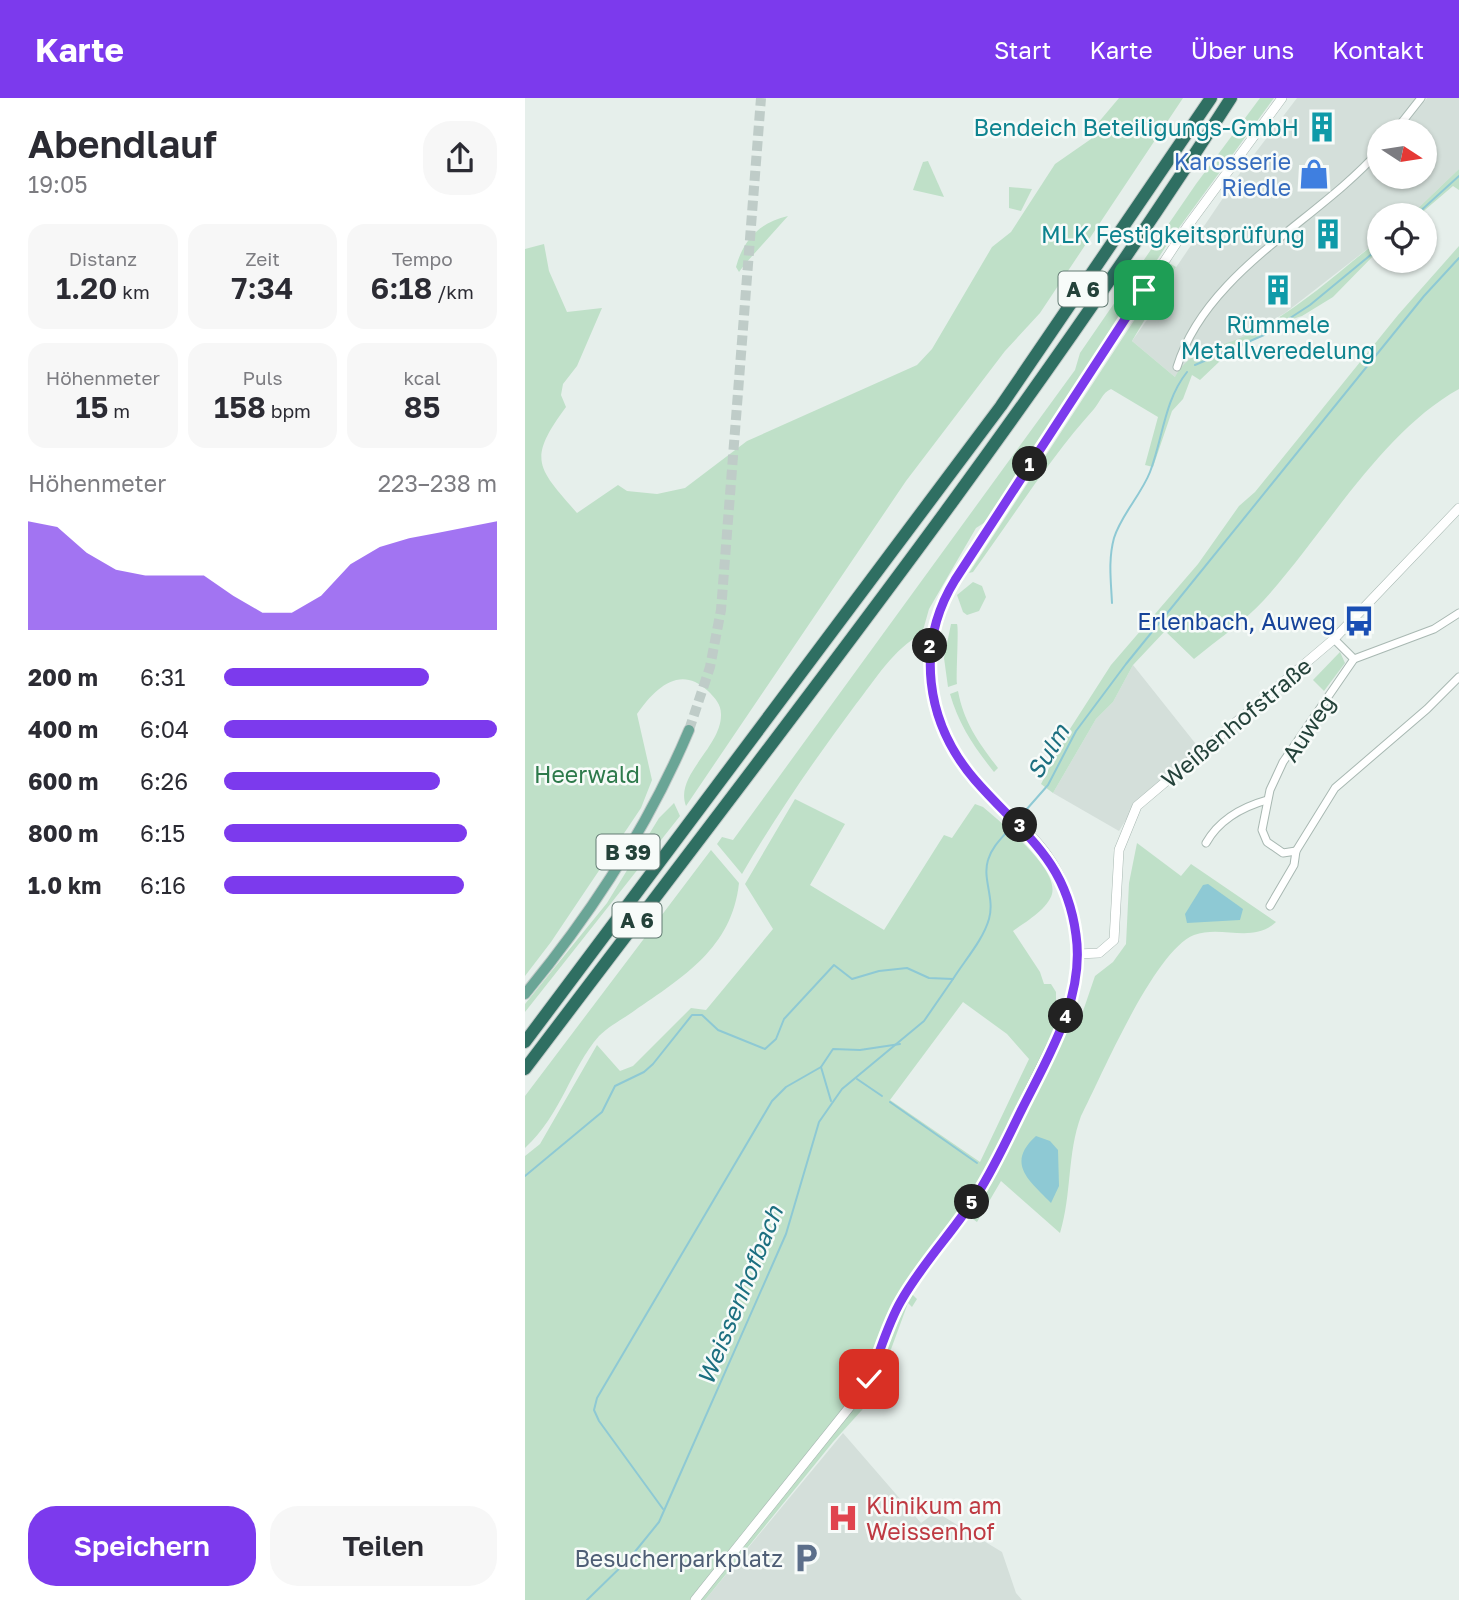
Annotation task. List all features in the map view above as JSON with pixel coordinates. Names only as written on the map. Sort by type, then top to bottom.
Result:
[{"type":"highway","name":"A 6","points":[[525,1028],[567,984],[1001,406],[1212,98]]},
{"type":"highway","name":"A 6","points":[[525,1069],[1009,422],[1231,98]]},
{"type":"highway","points":[[525,1042],[567,984]]},
{"type":"main road","name":"B 39","points":[[525,994],[576,929],[634,842],[660,794],[689,730]]},
{"type":"street","points":[[695,1600],[860,1394],[901,1300],[978,1194],[1026,1101],[1068,1010],[1078,954],[1072,908],[1061,879],[1047,856],[1022,827],[965,768],[946,739],[937,716],[931,690],[929,659],[940,609],[968,559],[1144,290],[1282,98]]},
{"type":"street","points":[[1404,119],[1421,98]]},
{"type":"street","points":[[1177,367],[1191,338],[1229,284],[1256,257],[1352,179],[1367,163]]},
{"type":"street","name":"Weißenhofstraße","points":[[1078,954],[1099,953],[1114,940],[1119,850],[1137,806],[1334,639],[1459,509]]},
{"type":"street","points":[[1334,639],[1354,659],[1434,629],[1459,613]]},
{"type":"street","name":"Auweg","points":[[1296,851],[1283,853],[1267,842],[1262,830],[1267,800],[1283,762],[1354,659]]},
{"type":"street","points":[[1270,906],[1294,865],[1296,851],[1345,778],[1418,717],[1459,677]]},
{"type":"street","points":[[1206,843],[1222,823],[1237,812],[1267,800]]},
{"type":"shaded area","points":[[1297,98],[1420,98],[1424,102],[1427,98],[1459,98],[1459,169],[1424,203],[1367,203],[1367,249],[1285,313],[1175,377],[1132,341],[1149,317],[1156,297],[1240,173]]},
{"type":"shaded area","points":[[1133,665],[1199,748],[1135,805],[1119,831],[1053,793],[1096,719],[1113,702]]},
{"type":"shaded area","name":"Klinikum am Weissenhof","points":[[843,1433],[921,1523],[936,1512],[1002,1552],[1016,1593],[1022,1600],[705,1600]]},
{"type":"green space","name":"Heerwald","points":[[1119,98],[1183,98],[1040,313],[1005,351],[906,481],[686,806],[684,794],[687,783],[719,726],[719,704],[698,683],[678,680],[660,688],[644,704],[637,714],[652,780],[641,808],[525,976],[525,249],[544,244],[549,271],[567,312],[602,308],[577,366],[563,384],[561,395],[566,407],[546,439],[542,452],[542,463],[553,484],[577,513],[618,485],[627,491],[657,494],[685,488],[747,441],[917,365],[932,349],[992,247],[1011,232],[1055,164],[1091,139],[1092,130]]},
{"type":"green space","points":[[1260,98],[1274,98],[1170,240],[987,521],[976,528],[929,609],[922,634],[894,656],[856,704],[797,787],[742,874],[717,844],[722,837],[733,840],[1075,370],[1080,353],[1196,184]]},
{"type":"green space","points":[[928,161],[944,197],[913,190],[923,162]]},
{"type":"green space","points":[[1459,169],[1459,190],[1453,186],[1433,203],[1424,203]]},
{"type":"green space","points":[[1009,187],[1032,189],[1021,211],[1009,208]]},
{"type":"green space","points":[[788,216],[739,272],[736,267],[739,257],[754,234],[769,223]]},
{"type":"green space","points":[[1459,246],[1459,389],[1431,408],[1379,457],[1286,574],[1264,600],[1239,623],[1194,659],[1165,631],[1133,665],[1113,702],[1096,719],[1053,793],[1041,784],[1068,732],[1111,665],[1198,564],[1239,506],[1255,492]]},
{"type":"green space","points":[[1367,250],[1367,262],[1333,297],[1302,316],[1280,323],[1220,361],[1200,380],[1192,375],[1183,399],[1172,411],[1153,467],[1145,465],[1158,417],[1111,389],[1103,395],[1046,468],[973,572],[969,573],[1171,264],[1176,267],[1132,341],[1175,377],[1181,367],[1198,354],[1265,326],[1316,291]]},
{"type":"green space","points":[[973,582],[982,586],[986,597],[979,611],[967,615],[963,612],[957,595]]},
{"type":"green space","points":[[951,624],[957,624],[958,628],[957,684],[948,687],[944,658]]},
{"type":"green space","points":[[1340,652],[1345,663],[1324,691],[1313,680]]},
{"type":"green space","points":[[958,691],[968,723],[998,768],[994,772],[974,745],[958,716],[950,694]]},
{"type":"green space","points":[[795,799],[845,824],[810,885],[884,930],[944,835],[952,838],[975,804],[983,807],[1027,846],[1047,872],[1052,883],[1050,900],[1013,931],[1040,972],[1044,984],[1051,984],[1056,992],[1056,1003],[1081,1017],[1095,976],[1113,962],[1126,944],[1129,883],[1137,843],[1181,876],[1191,864],[1276,922],[1257,932],[1205,932],[1194,935],[1162,964],[1130,1016],[1081,1116],[1073,1145],[1060,1233],[1001,1181],[977,1222],[970,1217],[911,1293],[917,1299],[912,1307],[908,1303],[890,1352],[868,1396],[871,1400],[833,1442],[705,1600],[525,1600],[525,1156],[540,1144],[597,1045],[620,1071],[633,1066],[691,1008],[706,1010],[773,929],[745,884]],"holes":[[[963,1002],[1007,1034],[1029,1059],[980,1162],[890,1100]]]},
{"type":"green space","points":[[674,803],[680,816],[525,1012],[525,1004],[607,903],[659,818]]},
{"type":"green space","points":[[711,850],[739,883],[727,926],[716,943],[687,973],[599,1036],[580,1063],[548,1121],[525,1148],[525,1096]]},
{"type":"water","points":[[1208,884],[1243,909],[1240,920],[1187,923],[1185,914],[1203,885]]},
{"type":"water","points":[[1036,1136],[1050,1141],[1058,1150],[1059,1186],[1051,1203],[1029,1180],[1022,1164],[1022,1155]]},
{"type":"waterway","points":[[1429,203],[1459,176]]},
{"type":"waterway","points":[[1195,365],[1264,335],[1310,305],[1367,258]]},
{"type":"waterway","name":"Sulm","points":[[1019,818],[1048,785],[1076,731],[1126,664],[1424,296],[1459,258]]},
{"type":"waterway","points":[[1112,603],[1110,562],[1114,538],[1150,472],[1173,395],[1187,372]]},
{"type":"waterway","name":"Sulm","points":[[525,1176],[602,1112],[615,1086],[644,1072],[653,1064],[692,1015],[702,1015],[718,1030],[765,1049],[776,1039],[784,1019],[834,965],[852,979],[879,971],[907,968],[929,978],[953,979],[986,927],[990,911],[986,874],[988,860],[995,846],[1013,825]]},
{"type":"waterway","name":"Weissenhofbach","points":[[587,1600],[629,1559],[659,1522],[786,1234],[819,1122],[842,1089],[924,1021],[953,979]]},
{"type":"waterway","points":[[663,1509],[599,1421],[594,1410],[597,1398],[772,1101],[786,1087],[821,1067],[833,1049],[860,1050],[900,1044]]},
{"type":"waterway","points":[[821,1067],[831,1101]]},
{"type":"waterway","points":[[857,1079],[882,1096]]},
{"type":"waterway","points":[[890,1102],[977,1163]]},
{"type":"tunnel","points":[[689,730],[710,667],[721,610],[761,98]]},
{"type":"place","name":"Bendeich Beteiligungs-GmbH","points":[[1322,127]]},
{"type":"place","name":"Karosserie Riedle","points":[[1314,174]]},
{"type":"place","name":"MLK Festigkeitsprüfung","points":[[1328,234]]},
{"type":"place","name":"Rümmele Metallveredelung","points":[[1278,290]]},
{"type":"place","name":"Erlenbach, Auweg","points":[[1359,621]]},
{"type":"place","name":"Klinikum am Weissenhof","points":[[843,1518]]},
{"type":"place","name":"Besucherparkplatz","points":[[806,1558]]},
{"type":"route","points":[[869,1379],[901,1300],[978,1194],[1026,1101],[1071,1002],[1078,954],[1072,908],[1061,879],[1047,856],[1030,834],[977,782],[946,739],[937,716],[929,674],[930,642],[935,622],[946,593],[1144,290]]}]
